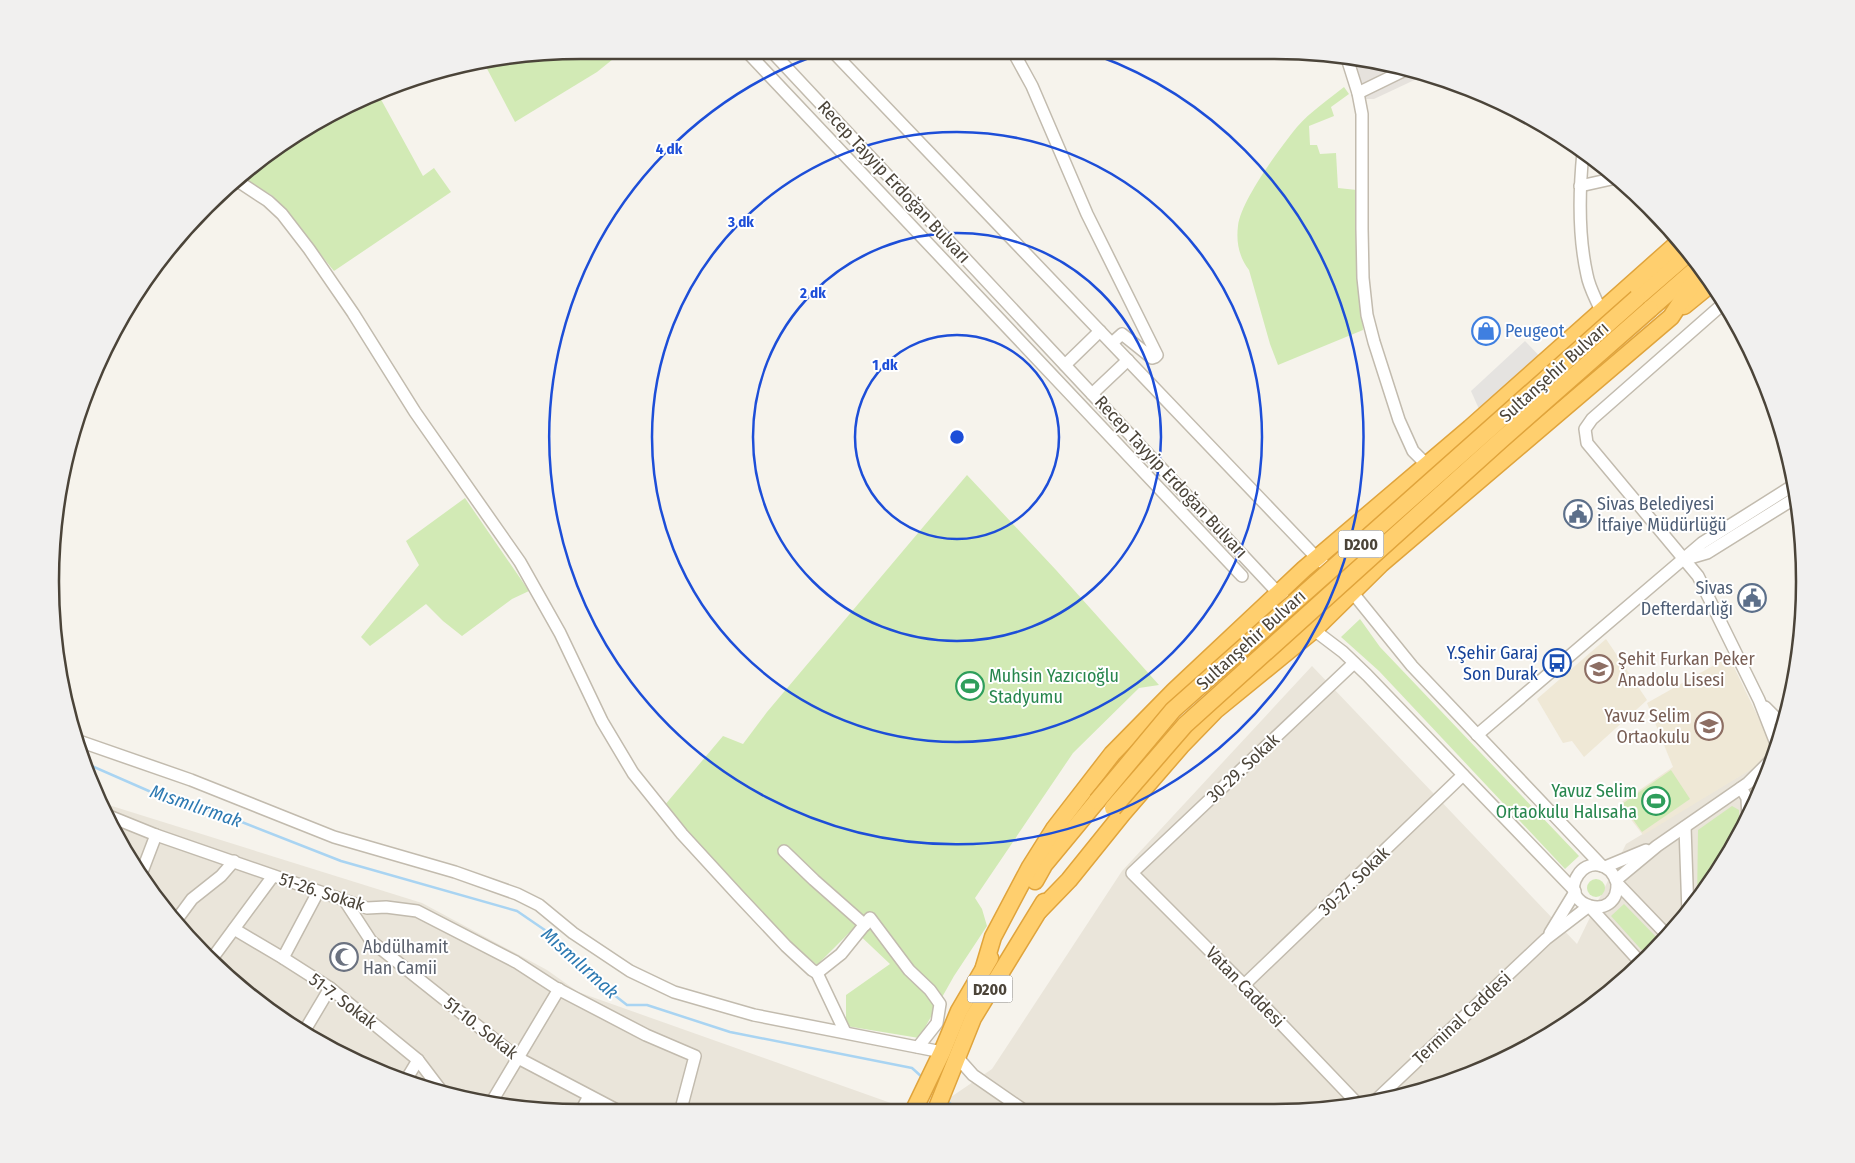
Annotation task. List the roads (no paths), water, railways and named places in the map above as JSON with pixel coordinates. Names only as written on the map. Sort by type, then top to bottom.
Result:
[{"type":"highway","points":[[984,967],[993,937],[1030,867],[1054,829],[1112,754],[1174,691],[1318,558],[1427,465],[1674,246]]},
{"type":"highway","name":"Sultanşehir Bulvarı","points":[[918,1104],[946,1062],[1060,876],[1112,808],[1185,725],[1492,448],[1644,304],[1684,258]]},
{"type":"highway","name":"Sultanşehir Bulvarı","points":[[937,1104],[959,1011],[1044,865],[1173,710],[1644,304],[1693,270]]},
{"type":"highway","points":[[1671,316],[1697,276]]},
{"type":"highway","points":[[1039,911],[1069,880],[1123,813],[1181,746],[1210,716],[1314,630],[1354,593],[1381,564],[1706,288]]},
{"type":"street","points":[[754,59],[1242,576]]},
{"type":"street","name":"Recep Tayyip Erdoğan Bulvarı","points":[[779,59],[1279,594],[1314,630],[1354,663],[1575,892]]},
{"type":"street","points":[[841,59],[1318,558],[1354,593],[1412,666],[1476,735],[1613,873],[1616,882],[1616,893],[1610,902],[1602,907],[1590,907]]},
{"type":"street","points":[[1018,59],[1091,222],[1156,355],[1152,358],[1122,334],[1112,343]]},
{"type":"street","points":[[1349,64],[1362,114],[1363,278],[1367,315],[1399,420],[1413,451],[1427,465]]},
{"type":"street","points":[[1358,93],[1397,74]]},
{"type":"street","points":[[1582,160],[1580,222],[1587,276],[1601,311]]},
{"type":"street","points":[[1580,186],[1608,180]]},
{"type":"street","points":[[242,184],[268,201],[282,214],[309,249],[353,313],[415,412],[520,562],[560,633],[602,721],[633,773],[682,834],[738,895],[786,946],[812,970],[817,972],[845,1032]]},
{"type":"street","points":[[1718,308],[1592,419],[1585,429],[1588,443],[1698,576],[1759,700],[1773,736]]},
{"type":"street","points":[[1065,365],[1100,331]]},
{"type":"street","points":[[1092,394],[1128,360]]},
{"type":"street","points":[[1065,388],[1078,378]]},
{"type":"street","points":[[1476,735],[1702,543],[1788,489]]},
{"type":"street","points":[[1683,560],[1707,553],[1790,501]]},
{"type":"street","name":"30-29. Sokak","points":[[1132,873],[1354,663]]},
{"type":"street","points":[[1759,700],[1777,719]]},
{"type":"street","points":[[84,743],[191,780],[334,836],[455,872],[517,894],[539,905],[573,933],[630,971],[674,992],[754,1015],[918,1048],[973,1075],[1015,1104]]},
{"type":"street","points":[[1744,786],[1761,770]]},
{"type":"street","name":"30-27. Sokak","points":[[1244,986],[1463,776]]},
{"type":"street","points":[[1616,882],[1656,846],[1744,786],[1757,779]]},
{"type":"street","points":[[1744,786],[1747,802]]},
{"type":"street","name":"51-26. Sokak","points":[[116,819],[156,835],[367,908],[386,907],[417,911],[516,962],[559,989],[646,1035],[695,1056],[683,1104]]},
{"type":"street","points":[[1685,827],[1688,901]]},
{"type":"street","points":[[144,867],[156,835]]},
{"type":"street","points":[[1636,958],[1590,907],[1580,901],[1575,892],[1575,880],[1581,871],[1590,866],[1604,866],[1656,846]]},
{"type":"street","points":[[784,851],[865,925]]},
{"type":"street","points":[[180,916],[192,899],[221,876],[234,861]]},
{"type":"street","name":"Vatan Caddesi","points":[[1132,873],[1352,1098]]},
{"type":"street","points":[[216,955],[273,876]]},
{"type":"street","points":[[1616,882],[1662,931]]},
{"type":"street","points":[[284,958],[318,892]]},
{"type":"street","name":"Terminal Caddesi","points":[[1546,939],[1575,892]]},
{"type":"street","name":"51-10. Sokak","points":[[345,901],[370,941],[518,1058],[604,1104]]},
{"type":"street","name":"Terminal Caddesi","points":[[1385,1092],[1546,939],[1590,907]]},
{"type":"street","points":[[817,972],[841,954],[870,918],[909,970],[930,990],[940,1004],[937,1023],[918,1048]]},
{"type":"street","name":"51-7. Sokak","points":[[234,929],[330,988],[418,1060],[436,1083]]},
{"type":"street","points":[[307,1026],[330,988]]},
{"type":"street","points":[[495,1097],[559,989]]},
{"type":"street","points":[[409,1075],[418,1060]]},
{"type":"street","points":[[584,1104],[588,1096]]},
{"type":"waterway","name":"Mısmılırmak","points":[[93,766],[158,795],[229,817],[341,861],[517,911],[555,937],[595,980],[627,1005],[647,1005],[730,1032],[912,1068],[922,1077]]},
{"type":"waterway","name":"Mısmılırmak","points":[[946,1100],[951,1104]]},
{"type":"place","name":"Peugeot","points":[[1486,331]]},
{"type":"place","name":"Sivas Belediyesi İtfaiye Müdürlüğü","points":[[1578,514]]},
{"type":"place","name":"Sivas Defterdarlığı","points":[[1752,598]]},
{"type":"place","name":"Y.Şehir Garaj Son Durak","points":[[1557,663]]},
{"type":"place","name":"Şehit Furkan Peker Anadolu Lisesi","points":[[1599,669]]},
{"type":"place","name":"Muhsin Yazıcıoğlu Stadyumu","points":[[970,686]]},
{"type":"place","name":"Yavuz Selim Ortaokulu","points":[[1709,726]]},
{"type":"place","name":"Yavuz Selim Ortaokulu Halısaha","points":[[1656,801]]},
{"type":"place","name":"Abdülhamit Han Camii","points":[[344,957]]}]
